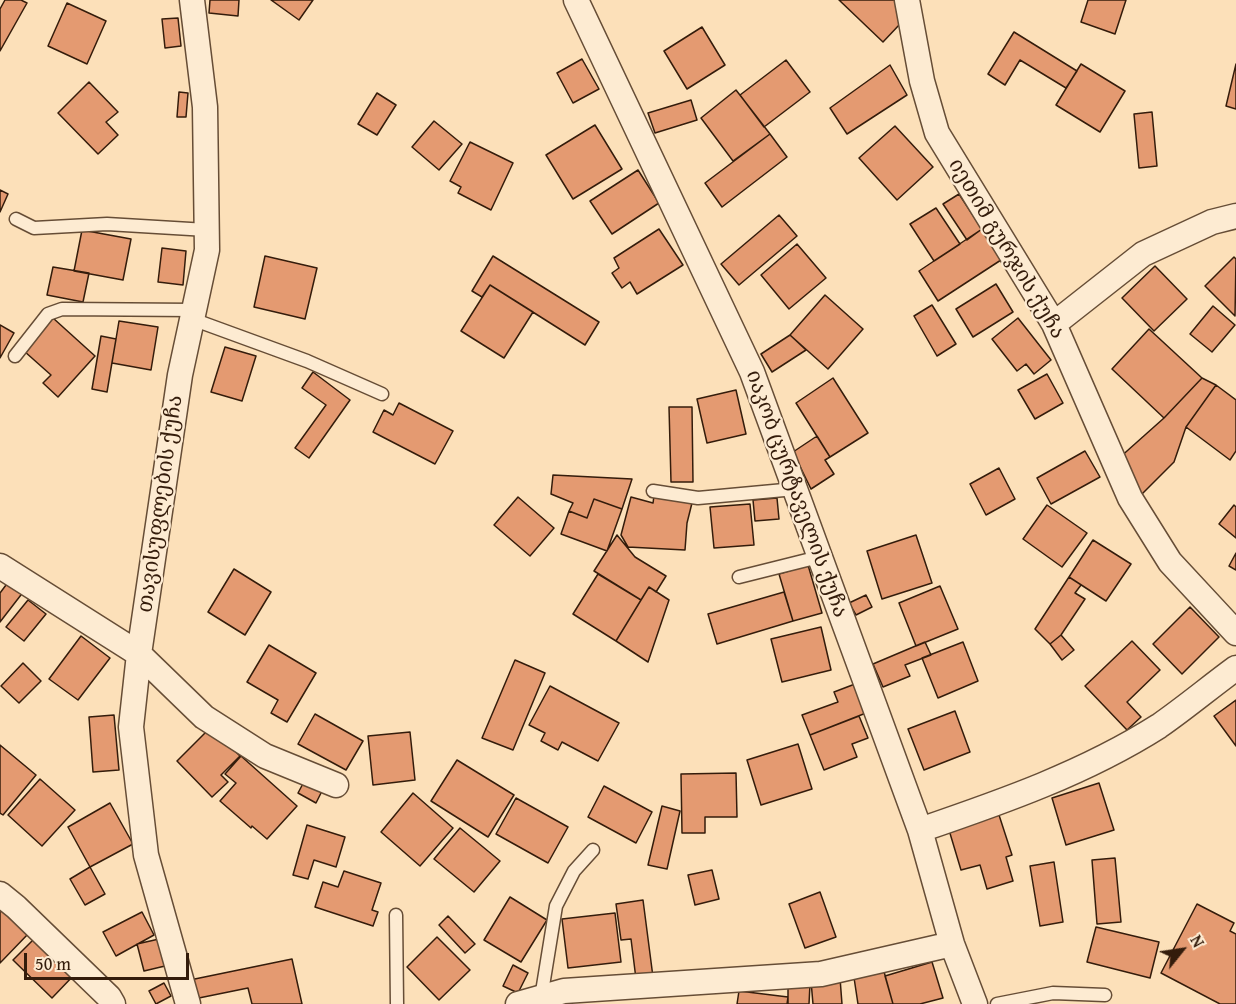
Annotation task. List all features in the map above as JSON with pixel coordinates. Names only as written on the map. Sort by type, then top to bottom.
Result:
[{"type":"street","name":"თავისუფლების ქუჩა","points":[[188,1004],[146,855],[131,727],[139,654],[180,375],[207,250],[205,107],[192,0]]},
{"type":"street","name":"იაკობ ცურტაველის ქუჩა","points":[[576,0],[752,372],[920,830],[952,944],[975,1004]]},
{"type":"street","name":"იეთიმ გურჯის ქუჩა","points":[[907,0],[922,81],[937,133],[1054,324],[1130,498],[1170,562],[1236,633]]},
{"type":"street","points":[[1054,324],[1143,254],[1212,222],[1236,216]]},
{"type":"street","points":[[0,566],[139,654],[204,717],[265,756],[336,784]]},
{"type":"street","points":[[920,830],[1007,801],[1089,765],[1159,725],[1236,668]]},
{"type":"street","points":[[0,894],[25,915],[110,998],[113,1004]]},
{"type":"street","points":[[518,1004],[564,991],[821,974],[952,944]]},
{"type":"lane","points":[[16,219],[34,228],[106,224],[207,230]]},
{"type":"lane","points":[[15,356],[48,314],[62,309],[193,314],[382,394]]},
{"type":"lane","points":[[653,491],[698,498],[795,489]]},
{"type":"lane","points":[[739,577],[819,557]]},
{"type":"lane","points":[[541,998],[556,906],[574,872],[593,850]]},
{"type":"lane","points":[[396,915],[398,1004]]},
{"type":"lane","points":[[997,1004],[1053,993],[1105,995]]},
{"type":"building","points":[[5,0],[21,0],[27,3],[0,51],[0,9]]},
{"type":"building","points":[[210,0],[239,0],[238,16],[209,13]]},
{"type":"building","points":[[271,0],[313,0],[299,20]]},
{"type":"building","points":[[839,0],[897,0],[900,24],[883,42]]},
{"type":"building","points":[[1088,0],[1126,0],[1115,34],[1081,22]]},
{"type":"building","points":[[67,3],[106,21],[87,64],[48,46]]},
{"type":"building","points":[[178,18],[181,46],[165,48],[162,19]]},
{"type":"building","points":[[702,27],[725,65],[687,89],[664,51]]},
{"type":"building","points":[[1014,32],[1077,71],[1066,88],[1020,60],[1005,85],[988,74]]},
{"type":"building","points":[[582,59],[599,89],[573,103],[557,73]]},
{"type":"building","points":[[786,60],[810,92],[764,127],[740,95]]},
{"type":"building","points":[[1081,64],[1125,91],[1100,132],[1056,105]]},
{"type":"building","points":[[1236,64],[1236,109],[1226,106]]},
{"type":"building","points":[[890,65],[907,95],[847,134],[830,108]]},
{"type":"building","points":[[89,82],[118,112],[106,122],[118,135],[98,154],[58,113]]},
{"type":"building","points":[[736,90],[770,134],[733,161],[701,118]]},
{"type":"building","points":[[179,92],[188,93],[186,117],[177,117]]},
{"type":"building","points":[[377,93],[396,105],[377,135],[358,124]]},
{"type":"building","points":[[691,100],[697,120],[655,133],[648,113]]},
{"type":"building","points":[[1152,112],[1157,166],[1139,168],[1134,114]]},
{"type":"building","points":[[434,121],[462,144],[439,170],[412,147]]},
{"type":"building","points":[[595,125],[622,169],[573,199],[546,155]]},
{"type":"building","points":[[895,126],[933,167],[897,200],[859,158]]},
{"type":"building","points":[[770,134],[787,157],[722,207],[705,183]]},
{"type":"building","points":[[470,142],[513,163],[491,210],[458,193],[461,187],[450,181]]},
{"type":"building","points":[[638,170],[659,203],[612,234],[590,201]]},
{"type":"building","points":[[0,190],[8,194],[0,212]]},
{"type":"building","points":[[959,194],[982,229],[967,240],[943,204]]},
{"type":"building","points":[[936,208],[960,244],[934,261],[910,224]]},
{"type":"building","points":[[779,215],[797,236],[739,285],[721,264]]},
{"type":"building","points":[[659,229],[683,265],[637,294],[630,282],[622,288],[612,273],[619,268],[614,258]]},
{"type":"building","points":[[982,229],[1001,260],[938,301],[919,271]]},
{"type":"building","points":[[82,230],[131,239],[123,280],[74,271]]},
{"type":"building","points":[[797,244],[826,278],[789,309],[761,275]]},
{"type":"building","points":[[162,248],[186,251],[183,285],[158,282]]},
{"type":"building","points":[[265,256],[317,268],[305,319],[254,307]]},
{"type":"building","points":[[493,256],[599,322],[585,345],[490,285],[482,297],[472,291]]},
{"type":"building","points":[[1234,257],[1236,259],[1235,316],[1205,286]]},
{"type":"building","points":[[1155,266],[1187,299],[1154,331],[1122,298]]},
{"type":"building","points":[[53,267],[89,273],[83,302],[47,295]]},
{"type":"building","points":[[996,284],[1013,312],[973,337],[956,309]]},
{"type":"building","points":[[490,285],[533,312],[504,358],[461,331]]},
{"type":"building","points":[[825,295],[863,329],[828,369],[790,335]]},
{"type":"building","points":[[932,305],[956,344],[937,356],[914,316]]},
{"type":"building","points":[[1213,306],[1235,325],[1212,352],[1190,334]]},
{"type":"building","points":[[53,318],[95,356],[58,397],[43,383],[51,375],[24,351]]},
{"type":"building","points":[[1018,318],[1051,360],[1034,374],[1026,364],[1017,371],[992,339]]},
{"type":"building","points":[[119,321],[158,327],[151,370],[112,363]]},
{"type":"building","points":[[0,325],[14,333],[0,358]]},
{"type":"building","points":[[1149,329],[1202,378],[1164,418],[1112,369]]},
{"type":"building","points":[[790,335],[806,350],[772,372],[761,354]]},
{"type":"building","points":[[101,336],[116,339],[107,392],[92,389]]},
{"type":"building","points":[[225,347],[256,356],[242,401],[211,392]]},
{"type":"building","points":[[313,372],[350,400],[309,458],[295,448],[326,405],[302,388]]},
{"type":"building","points":[[1047,374],[1063,403],[1035,419],[1018,390]]},
{"type":"building","points":[[833,378],[868,433],[830,457],[796,403]]},
{"type":"building","points":[[1202,378],[1216,385],[1186,427],[1174,462],[1138,498],[1118,459],[1164,418]]},
{"type":"building","points":[[1216,385],[1236,400],[1236,451],[1230,460],[1186,427]]},
{"type":"building","points":[[736,390],[746,434],[707,443],[697,399]]},
{"type":"building","points":[[399,403],[453,431],[435,464],[373,432],[384,410],[393,415]]},
{"type":"building","points":[[669,407],[692,407],[693,482],[671,482]]},
{"type":"building","points":[[817,436],[830,457],[825,460],[834,474],[811,489],[793,452]]},
{"type":"building","points":[[1085,451],[1100,477],[1051,504],[1037,478]]},
{"type":"building","points":[[999,468],[1015,499],[986,515],[970,484]]},
{"type":"building","points":[[553,475],[632,479],[622,509],[594,499],[587,518],[569,511],[573,503],[551,494]]},
{"type":"building","points":[[654,496],[693,499],[687,523],[685,550],[628,547],[621,535],[631,497],[653,503]]},
{"type":"building","points":[[518,497],[554,528],[530,556],[494,525]]},
{"type":"building","points":[[777,498],[779,519],[755,521],[753,500]]},
{"type":"building","points":[[594,499],[622,509],[607,551],[561,534],[569,511],[587,518]]},
{"type":"building","points":[[750,504],[754,545],[714,548],[710,507]]},
{"type":"building","points":[[1047,505],[1087,533],[1062,567],[1023,539]]},
{"type":"building","points":[[1234,505],[1236,507],[1236,538],[1219,524]]},
{"type":"building","points":[[617,535],[635,557],[666,576],[656,592],[649,587],[641,600],[594,571]]},
{"type":"building","points":[[916,535],[932,583],[882,599],[867,551]]},
{"type":"building","points":[[1093,540],[1131,564],[1106,601],[1069,577]]},
{"type":"building","points":[[1236,553],[1236,570],[1229,566]]},
{"type":"building","points":[[808,565],[822,613],[793,621],[779,574]]},
{"type":"building","points":[[234,569],[271,592],[245,635],[208,612]]},
{"type":"building","points":[[598,574],[641,600],[616,641],[573,614]]},
{"type":"building","points":[[1069,577],[1081,585],[1075,593],[1085,599],[1061,635],[1050,644],[1035,629]]},
{"type":"building","points":[[9,581],[24,591],[0,622],[0,593]]},
{"type":"building","points":[[940,586],[958,629],[916,646],[899,603]]},
{"type":"building","points":[[649,587],[669,600],[648,662],[616,641]]},
{"type":"building","points":[[784,592],[793,621],[717,644],[708,614]]},
{"type":"building","points":[[866,595],[872,607],[856,615],[849,603]]},
{"type":"building","points":[[28,600],[46,614],[24,641],[6,627]]},
{"type":"building","points":[[1190,607],[1219,637],[1182,674],[1153,644]]},
{"type":"building","points":[[821,627],[831,670],[782,682],[771,639]]},
{"type":"building","points":[[1061,635],[1074,650],[1062,660],[1050,644]]},
{"type":"building","points":[[81,636],[110,658],[78,700],[49,679]]},
{"type":"building","points":[[1132,641],[1160,670],[1127,702],[1141,717],[1127,730],[1085,686]]},
{"type":"building","points":[[925,642],[931,655],[905,665],[910,676],[883,687],[873,664]]},
{"type":"building","points":[[963,642],[978,681],[938,698],[922,658]]},
{"type":"building","points":[[269,645],[316,673],[287,722],[271,713],[278,700],[247,682]]},
{"type":"building","points":[[515,660],[545,673],[513,750],[482,738]]},
{"type":"building","points":[[23,663],[41,681],[19,703],[1,686]]},
{"type":"building","points":[[855,684],[866,713],[810,735],[802,715],[838,702],[834,692]]},
{"type":"building","points":[[550,686],[619,723],[598,761],[562,742],[558,750],[541,741],[545,733],[529,725]]},
{"type":"building","points":[[1236,700],[1236,746],[1214,716]]},
{"type":"building","points":[[955,711],[970,752],[924,770],[908,729]]},
{"type":"building","points":[[315,714],[363,741],[346,770],[298,744]]},
{"type":"building","points":[[114,715],[119,770],[93,772],[89,717]]},
{"type":"building","points":[[859,716],[868,738],[852,744],[857,757],[824,770],[810,735]]},
{"type":"building","points":[[211,727],[240,756],[221,775],[228,782],[212,797],[177,761]]},
{"type":"building","points":[[410,732],[415,780],[373,785],[368,736]]},
{"type":"building","points":[[798,744],[812,789],[761,805],[747,760]]},
{"type":"building","points":[[0,745],[36,775],[3,815],[0,813]]},
{"type":"building","points":[[241,756],[297,806],[267,839],[220,801],[236,783],[225,774]]},
{"type":"building","points":[[457,760],[514,795],[488,837],[431,801]]},
{"type":"building","points":[[736,773],[737,817],[705,817],[705,833],[682,833],[681,774]]},
{"type":"building","points":[[306,778],[324,787],[316,803],[298,793]]},
{"type":"building","points":[[40,779],[75,810],[42,846],[8,815]]},
{"type":"building","points":[[1099,783],[1114,830],[1066,845],[1052,798]]},
{"type":"building","points":[[604,786],[652,812],[636,843],[588,817]]},
{"type":"building","points":[[413,793],[453,828],[420,866],[381,832]]},
{"type":"building","points":[[516,798],[568,827],[548,863],[496,834]]},
{"type":"building","points":[[110,803],[133,844],[90,867],[68,827]]},
{"type":"building","points":[[662,806],[680,811],[667,869],[648,865]]},
{"type":"building","points":[[999,815],[1012,855],[1006,857],[1013,881],[987,889],[980,865],[961,870],[949,830]]},
{"type":"building","points":[[307,825],[345,837],[336,867],[314,860],[308,879],[293,875]]},
{"type":"building","points":[[460,828],[500,861],[474,892],[434,859]]},
{"type":"building","points":[[1115,858],[1121,922],[1097,924],[1092,860]]},
{"type":"building","points":[[1054,862],[1063,922],[1040,926],[1030,866]]},
{"type":"building","points":[[90,867],[105,894],[85,905],[70,879]]},
{"type":"building","points":[[712,870],[719,899],[695,905],[688,875]]},
{"type":"building","points":[[344,871],[381,883],[372,910],[378,912],[373,926],[315,907],[323,882],[338,887]]},
{"type":"building","points":[[820,892],[836,937],[805,948],[789,904]]},
{"type":"building","points":[[510,897],[547,920],[521,962],[484,940]]},
{"type":"building","points":[[643,900],[653,977],[636,979],[631,939],[621,940],[616,904]]},
{"type":"building","points":[[1197,904],[1234,923],[1230,931],[1236,934],[1236,1004],[1220,1004],[1161,973]]},
{"type":"building","points":[[3,908],[29,933],[0,963],[0,911]]},
{"type":"building","points":[[142,912],[154,935],[116,956],[103,932]]},
{"type":"building","points":[[615,913],[621,962],[568,968],[562,919]]},
{"type":"building","points":[[448,916],[475,944],[465,953],[439,925]]},
{"type":"building","points":[[1096,927],[1159,942],[1150,978],[1087,962]]},
{"type":"building","points":[[37,936],[75,974],[52,998],[13,960]]},
{"type":"building","points":[[437,937],[470,970],[439,1000],[407,967]]},
{"type":"building","points":[[159,939],[165,966],[144,971],[137,944]]},
{"type":"building","points":[[292,959],[302,1004],[252,1004],[248,988],[189,1000],[185,981]]},
{"type":"building","points":[[932,962],[943,998],[920,1004],[893,1004],[885,976]]},
{"type":"building","points":[[513,965],[528,973],[518,993],[503,986]]},
{"type":"building","points":[[883,968],[893,1004],[858,1004],[853,971]]},
{"type":"building","points":[[840,978],[842,1004],[813,1004],[811,981]]},
{"type":"building","points":[[164,983],[171,996],[156,1004],[149,991]]},
{"type":"building","points":[[788,984],[810,984],[809,1004],[788,1004]]},
{"type":"building","points":[[739,991],[788,997],[787,1004],[737,1004]]}]
